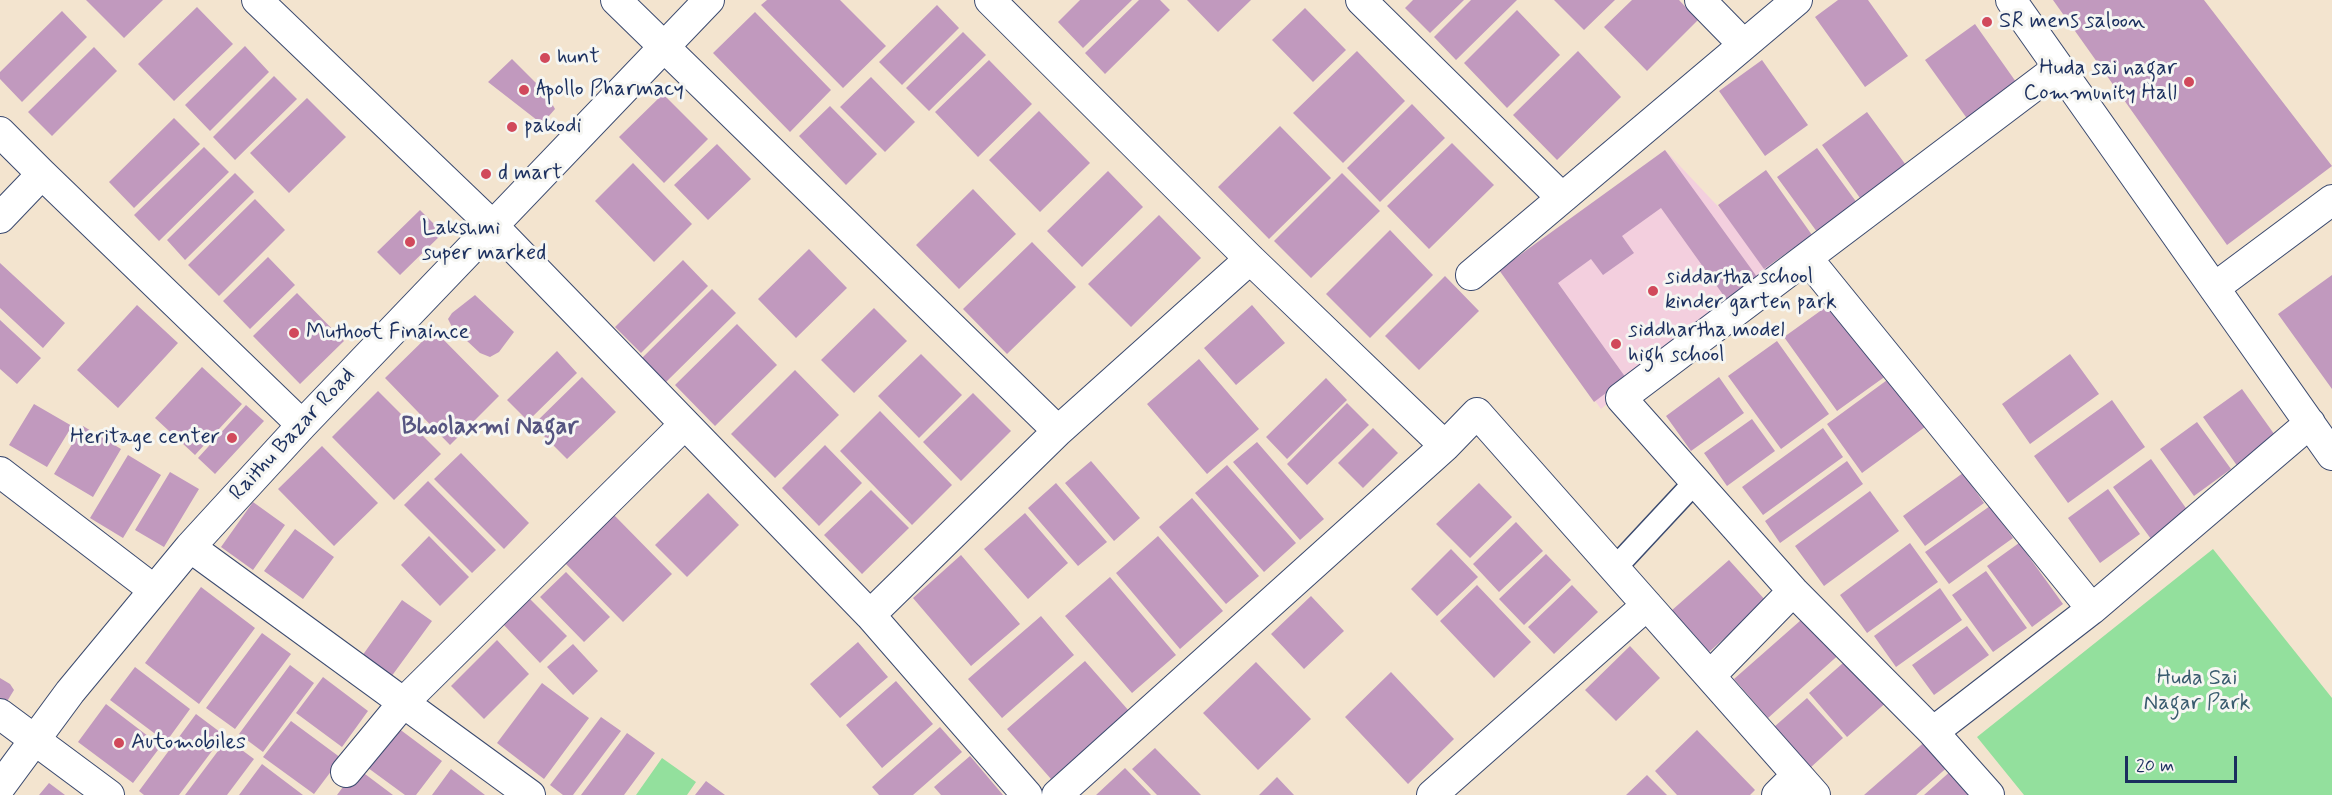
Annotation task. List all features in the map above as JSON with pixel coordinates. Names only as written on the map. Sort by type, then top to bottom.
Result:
[{"type":"street","points":[[257,0],[493,226],[870,615],[1027,795]]},
{"type":"street","points":[[616,0],[1058,431]]},
{"type":"street","name":"Raithu Bazar Road","points":[[0,787],[70,692],[190,547],[302,424],[709,0]]},
{"type":"street","points":[[990,0],[1250,259],[1445,446]]},
{"type":"street","points":[[1361,0],[1562,198]]},
{"type":"street","points":[[1700,0],[1743,44]]},
{"type":"street","points":[[1471,275],[1797,0]]},
{"type":"street","points":[[2011,0],[2332,454]]},
{"type":"street","points":[[1989,795],[1933,732],[1793,591],[1621,398],[2058,68]]},
{"type":"street","points":[[0,132],[302,424]]},
{"type":"street","points":[[0,218],[42,174]]},
{"type":"street","points":[[2214,288],[2332,200]]},
{"type":"street","points":[[1807,258],[2092,609]]},
{"type":"street","points":[[870,615],[1058,431],[1250,259]]},
{"type":"street","points":[[1057,795],[1445,446],[1477,413],[1710,676],[1796,788]]},
{"type":"street","points":[[1933,732],[2092,609],[2310,423]]},
{"type":"street","points":[[346,772],[403,703],[685,424]]},
{"type":"street","points":[[0,472],[154,590]]},
{"type":"street","points":[[1615,568],[1696,482]]},
{"type":"street","points":[[190,547],[530,795]]},
{"type":"street","points":[[1710,676],[1793,591]]},
{"type":"street","points":[[1432,795],[1647,605]]},
{"type":"street","points":[[0,714],[109,795]]},
{"type":"shaded area","name":"siddhartha model high school","points":[[1665,150],[1772,264],[1601,409],[1506,279]]},
{"type":"green space","name":"Huda Sai Nagar Park","points":[[2213,549],[2332,698],[2332,795],[2024,795],[1977,737]]},
{"type":"green space","points":[[662,758],[696,782],[687,795],[636,795]]},
{"type":"building","points":[[86,0],[163,0],[124,38]]},
{"type":"building","points":[[767,0],[840,0],[886,46],[843,88],[761,5]]},
{"type":"building","points":[[1080,0],[1132,0],[1083,48],[1058,22]]},
{"type":"building","points":[[1139,0],[1160,0],[1170,10],[1105,74],[1085,53]]},
{"type":"building","points":[[1187,0],[1251,0],[1218,32]]},
{"type":"building","points":[[1413,0],[1464,0],[1430,33],[1405,8]]},
{"type":"building","points":[[1471,0],[1517,0],[1456,60],[1434,37]]},
{"type":"building","points":[[1554,0],[1615,0],[1584,30]]},
{"type":"building","points":[[1632,0],[1679,0],[1698,20],[1647,71],[1604,27]]},
{"type":"building","points":[[1838,0],[1868,0],[1908,56],[1865,87],[1815,17]]},
{"type":"building","name":"Huda sai nagar Community Hall","points":[[2053,0],[2204,0],[2332,166],[2227,245]]},
{"type":"building","points":[[937,5],[959,28],[902,85],[879,62]]},
{"type":"building","points":[[197,7],[233,44],[174,101],[138,64]]},
{"type":"building","points":[[1305,8],[1346,50],[1313,82],[1272,40]]},
{"type":"building","points":[[1517,10],[1560,55],[1507,108],[1464,63]]},
{"type":"building","points":[[62,11],[87,37],[22,102],[0,79],[0,72]]},
{"type":"building","points":[[755,12],[831,90],[790,132],[713,53]]},
{"type":"building","points":[[1975,24],[2021,89],[1971,124],[1925,60]]},
{"type":"building","points":[[963,32],[986,55],[929,111],[906,88]]},
{"type":"building","points":[[245,46],[269,72],[210,131],[185,105]]},
{"type":"building","points":[[94,47],[117,71],[52,136],[28,112]]},
{"type":"building","points":[[1357,51],[1405,101],[1343,163],[1293,113]]},
{"type":"building","points":[[1578,51],[1621,97],[1557,160],[1513,115]]},
{"type":"building","points":[[512,59],[546,93],[555,109],[542,124],[488,82]]},
{"type":"building","points":[[989,60],[1032,104],[978,157],[935,112]]},
{"type":"building","points":[[1762,60],[1808,125],[1765,156],[1719,91]]},
{"type":"building","points":[[274,76],[297,99],[235,160],[213,137]]},
{"type":"building","points":[[871,77],[915,122],[885,152],[840,107]]},
{"type":"building","points":[[663,94],[708,139],[664,183],[619,137]]},
{"type":"building","points":[[307,98],[346,137],[289,193],[250,153]]},
{"type":"building","points":[[1412,104],[1445,138],[1380,202],[1347,168]]},
{"type":"building","points":[[830,106],[877,154],[846,185],[799,136]]},
{"type":"building","points":[[1039,111],[1090,163],[1040,212],[989,160]]},
{"type":"building","points":[[1867,112],[1911,172],[1865,205],[1822,145]]},
{"type":"building","points":[[174,118],[200,144],[134,208],[109,182]]},
{"type":"building","points":[[1280,126],[1331,178],[1269,239],[1218,187]]},
{"type":"building","points":[[1452,143],[1494,185],[1429,249],[1387,206]]},
{"type":"building","points":[[717,144],[751,179],[708,220],[674,185]]},
{"type":"building","points":[[204,147],[229,172],[159,241],[134,215]]},
{"type":"building","points":[[1817,148],[1860,207],[1820,236],[1777,177]]},
{"type":"building","points":[[1665,150],[1760,281],[1729,303],[1661,208],[1622,236],[1634,253],[1603,275],[1591,259],[1558,283],[1626,378],[1594,402],[1499,270]]},
{"type":"building","points":[[633,163],[692,224],[654,262],[595,201]]},
{"type":"building","points":[[1766,170],[1812,235],[1764,269],[1718,205]]},
{"type":"building","points":[[1108,171],[1143,207],[1082,267],[1047,231]]},
{"type":"building","points":[[235,173],[254,192],[185,260],[167,240]]},
{"type":"building","points":[[1342,173],[1380,211],[1311,278],[1274,241]]},
{"type":"building","points":[[973,189],[1016,234],[959,289],[916,245]]},
{"type":"building","points":[[255,199],[285,230],[219,296],[188,265]]},
{"type":"building","name":"Lakshmi super marked","points":[[420,210],[443,233],[400,275],[377,252]]},
{"type":"building","points":[[1159,215],[1201,258],[1131,327],[1088,284]]},
{"type":"building","points":[[1390,230],[1433,275],[1370,338],[1326,294]]},
{"type":"building","points":[[1032,242],[1076,287],[1007,354],[963,309]]},
{"type":"building","points":[[809,249],[847,288],[796,338],[758,299]]},
{"type":"building","points":[[268,257],[295,285],[250,329],[223,301]]},
{"type":"building","points":[[683,260],[708,286],[641,353],[615,327]]},
{"type":"building","points":[[0,263],[65,323],[43,348],[0,308]]},
{"type":"building","points":[[2332,275],[2332,389],[2278,314]]},
{"type":"building","points":[[1445,276],[1479,311],[1419,370],[1385,336]]},
{"type":"building","points":[[712,289],[736,313],[666,382],[642,358]]},
{"type":"building","points":[[297,293],[344,341],[300,384],[253,336]]},
{"type":"building","points":[[475,295],[514,332],[499,352],[490,357],[480,353],[452,327],[448,319],[452,313]]},
{"type":"building","points":[[1837,299],[1890,373],[1837,411],[1784,337]]},
{"type":"building","points":[[137,305],[178,343],[118,408],[77,370]]},
{"type":"building","points":[[1252,305],[1285,343],[1236,385],[1204,348]]},
{"type":"building","points":[[874,308],[907,341],[854,393],[821,360]]},
{"type":"building","points":[[0,320],[41,358],[17,384],[0,369]]},
{"type":"building","points":[[737,324],[777,365],[715,426],[675,385]]},
{"type":"building","points":[[434,330],[499,396],[450,445],[385,378]]},
{"type":"building","points":[[1777,341],[1829,414],[1781,449],[1728,376]]},
{"type":"building","points":[[557,351],[577,373],[528,421],[507,400]]},
{"type":"building","points":[[921,354],[962,395],[919,438],[878,396]]},
{"type":"building","points":[[2070,354],[2099,394],[2030,444],[2002,404]]},
{"type":"building","points":[[1199,359],[1259,429],[1207,474],[1147,404]]},
{"type":"building","points":[[202,367],[242,404],[195,455],[155,418]]},
{"type":"building","points":[[795,370],[839,415],[775,478],[731,434]]},
{"type":"building","points":[[1894,375],[1929,424],[1862,473],[1827,424]]},
{"type":"building","points":[[582,377],[616,412],[567,459],[533,425]]},
{"type":"building","points":[[1719,377],[1744,413],[1691,451],[1666,416]]},
{"type":"building","points":[[1326,378],[1347,400],[1287,459],[1266,437]]},
{"type":"building","points":[[2242,389],[2277,438],[2238,467],[2203,417]]},
{"type":"building","points":[[378,391],[441,454],[394,500],[332,437]]},
{"type":"building","points":[[973,393],[1011,431],[961,481],[923,442]]},
{"type":"building","points":[[2112,400],[2145,447],[2068,503],[2034,456]]},
{"type":"building","points":[[1347,403],[1369,425],[1307,485],[1287,464]]},
{"type":"building","points":[[34,404],[72,426],[47,467],[9,445]]},
{"type":"building","points":[[246,405],[264,421],[215,474],[198,458]]},
{"type":"building","points":[[880,411],[952,485],[912,525],[840,451]]},
{"type":"building","points":[[1752,419],[1775,451],[1727,486],[1704,453]]},
{"type":"building","points":[[2197,422],[2231,469],[2194,496],[2160,449]]},
{"type":"building","points":[[83,426],[121,449],[93,497],[54,474]]},
{"type":"building","points":[[1373,428],[1398,453],[1363,488],[1338,463]]},
{"type":"building","points":[[1823,428],[1843,457],[1763,515],[1742,487]]},
{"type":"building","points":[[1257,442],[1324,519],[1300,540],[1233,462]]},
{"type":"building","points":[[825,445],[862,483],[819,526],[782,488]]},
{"type":"building","points":[[322,446],[378,503],[334,546],[278,489]]},
{"type":"building","points":[[461,453],[529,523],[504,549],[434,479]]},
{"type":"building","points":[[128,455],[161,475],[123,538],[90,518]]},
{"type":"building","points":[[2151,459],[2188,511],[2151,539],[2113,487]]},
{"type":"building","points":[[1091,461],[1140,518],[1114,541],[1065,483]]},
{"type":"building","points":[[1847,461],[1863,484],[1780,543],[1765,521]]},
{"type":"building","points":[[1227,465],[1296,543],[1264,572],[1195,493]]},
{"type":"building","points":[[170,472],[199,489],[164,547],[135,530]]},
{"type":"building","points":[[1963,473],[1984,503],[1925,546],[1903,516]]},
{"type":"building","points":[[428,481],[496,550],[472,573],[404,505]]},
{"type":"building","points":[[1056,483],[1107,542],[1078,566],[1028,508]]},
{"type":"building","points":[[1479,483],[1512,517],[1470,558],[1436,524]]},
{"type":"building","points":[[2108,489],[2140,534],[2100,563],[2068,518]]},
{"type":"building","points":[[871,490],[909,528],[862,574],[824,535]]},
{"type":"building","points":[[1870,491],[1899,531],[1824,586],[1795,546]]},
{"type":"building","points":[[708,493],[739,525],[687,577],[655,545]]},
{"type":"building","points":[[1192,498],[1259,576],[1226,604],[1159,527]]},
{"type":"building","points":[[253,502],[285,525],[253,570],[221,547]]},
{"type":"building","points":[[1990,506],[2013,538],[1949,584],[1925,552]]},
{"type":"building","points":[[1025,513],[1068,563],[1028,599],[984,549]]},
{"type":"building","points":[[614,515],[672,574],[623,622],[565,563]]},
{"type":"building","points":[[1516,522],[1543,551],[1499,592],[1473,564]]},
{"type":"building","points":[[295,529],[334,557],[303,599],[264,571]]},
{"type":"building","points":[[429,536],[469,577],[440,606],[401,565]]},
{"type":"building","points":[[1158,536],[1223,611],[1180,649],[1116,573]]},
{"type":"building","points":[[1910,543],[1938,582],[1867,633],[1840,595]]},
{"type":"building","points":[[2019,543],[2063,604],[2032,627],[1987,566]]},
{"type":"building","points":[[1451,549],[1478,577],[1437,616],[1411,589]]},
{"type":"building","points":[[1546,554],[1571,580],[1524,625],[1499,599]]},
{"type":"building","points":[[961,555],[1020,624],[971,666],[913,598]]},
{"type":"building","points":[[1729,560],[1766,601],[1708,653],[1671,611]]},
{"type":"building","points":[[1986,571],[2027,628],[1993,652],[1952,595]]},
{"type":"building","points":[[566,572],[610,617],[584,642],[540,597]]},
{"type":"building","points":[[1110,577],[1176,655],[1132,693],[1065,616]]},
{"type":"building","points":[[1477,585],[1531,642],[1494,678],[1440,621]]},
{"type":"building","points":[[1572,585],[1598,612],[1554,654],[1528,627]]},
{"type":"building","points":[[201,587],[255,628],[199,704],[145,663]]},
{"type":"building","points":[[1940,588],[1962,620],[1896,667],[1874,636]]},
{"type":"building","points":[[1311,596],[1344,631],[1304,669],[1271,634]]},
{"type":"building","points":[[528,597],[567,636],[540,663],[502,623]]},
{"type":"building","points":[[402,600],[432,621],[391,677],[362,656]]},
{"type":"building","points":[[1809,613],[1843,651],[1768,718],[1734,679]]},
{"type":"building","points":[[1041,616],[1074,655],[1002,718],[968,679]]},
{"type":"building","points":[[1967,626],[1989,655],[1934,695],[1912,665]]},
{"type":"building","points":[[262,633],[291,654],[235,729],[206,708]]},
{"type":"building","points":[[497,640],[529,674],[484,719],[451,686]]},
{"type":"building","points":[[858,642],[888,677],[840,718],[810,684]]},
{"type":"building","points":[[573,644],[598,671],[573,695],[547,667]]},
{"type":"building","points":[[1630,646],[1660,678],[1616,721],[1585,690]]},
{"type":"building","points":[[1851,656],[1889,700],[1847,737],[1809,693]]},
{"type":"building","points":[[1085,661],[1129,711],[1051,779],[1007,729]]},
{"type":"building","points":[[1256,662],[1311,719],[1258,770],[1203,713]]},
{"type":"building","points":[[290,665],[314,683],[263,752],[239,734]]},
{"type":"building","points":[[135,667],[190,709],[166,742],[110,700]]},
{"type":"building","points":[[1391,672],[1454,739],[1408,784],[1345,717]]},
{"type":"building","points":[[323,677],[368,711],[342,747],[296,713]]},
{"type":"building","points":[[0,678],[10,684],[14,690],[3,708],[0,707]]},
{"type":"building","points":[[896,681],[933,724],[882,768],[846,725]]},
{"type":"building","points":[[542,683],[589,718],[544,779],[497,743]]},
{"type":"building","points":[[1807,698],[1843,738],[1810,768],[1774,727]]},
{"type":"building","points":[[106,704],[161,746],[133,783],[78,742]]},
{"type":"building","points":[[196,714],[224,735],[179,795],[144,795],[139,791]]},
{"type":"building","points":[[601,717],[621,731],[573,795],[563,795],[550,785]]},
{"type":"building","points":[[291,721],[341,758],[314,794],[263,757]]},
{"type":"building","points":[[394,725],[442,761],[416,795],[405,795],[364,765]]},
{"type":"building","points":[[940,727],[962,752],[913,795],[879,795],[872,787]]},
{"type":"building","points":[[1697,730],[1755,790],[1750,795],[1677,795],[1655,771]]},
{"type":"building","points":[[627,733],[655,753],[624,795],[581,795]]},
{"type":"building","points":[[227,739],[254,759],[227,795],[185,795]]},
{"type":"building","points":[[1928,739],[1951,764],[1916,795],[1864,795]]},
{"type":"building","points":[[1155,748],[1201,795],[1157,795],[1132,769]]},
{"type":"building","points":[[970,756],[1003,795],[941,795],[934,787]]},
{"type":"building","points":[[262,764],[303,795],[239,795]]},
{"type":"building","points":[[357,768],[393,795],[337,795]]},
{"type":"building","points":[[1125,768],[1151,795],[1096,795]]},
{"type":"building","points":[[451,769],[485,795],[432,795]]},
{"type":"building","points":[[1953,769],[1971,795],[1924,795]]},
{"type":"building","points":[[1647,775],[1667,795],[1626,795]]},
{"type":"building","points":[[1277,777],[1294,795],[1259,795]]},
{"type":"building","points":[[706,781],[725,795],[695,795]]},
{"type":"building","points":[[49,783],[65,795],[39,795]]},
{"type":"place","name":"SR mens saloon","points":[[1987,22]]},
{"type":"place","name":"hunt","points":[[545,58]]},
{"type":"place","name":"Huda sai nagar Community Hall","points":[[2189,82]]},
{"type":"place","name":"Apollo Pharmacy","points":[[524,90]]},
{"type":"place","name":"pakodi","points":[[512,127]]},
{"type":"place","name":"d mart","points":[[486,174]]},
{"type":"place","name":"Lakshmi super marked","points":[[410,242]]},
{"type":"place","name":"siddartha school kinder garten park","points":[[1653,291]]},
{"type":"place","name":"Muthoot Finaince","points":[[294,333]]},
{"type":"place","name":"siddhartha model high school","points":[[1616,344]]},
{"type":"place","name":"Heritage center","points":[[232,438]]},
{"type":"place","name":"Automobiles","points":[[119,743]]},
{"type":"district","name":"Bhoolaxmi Nagar","points":[[490,428]]}]
